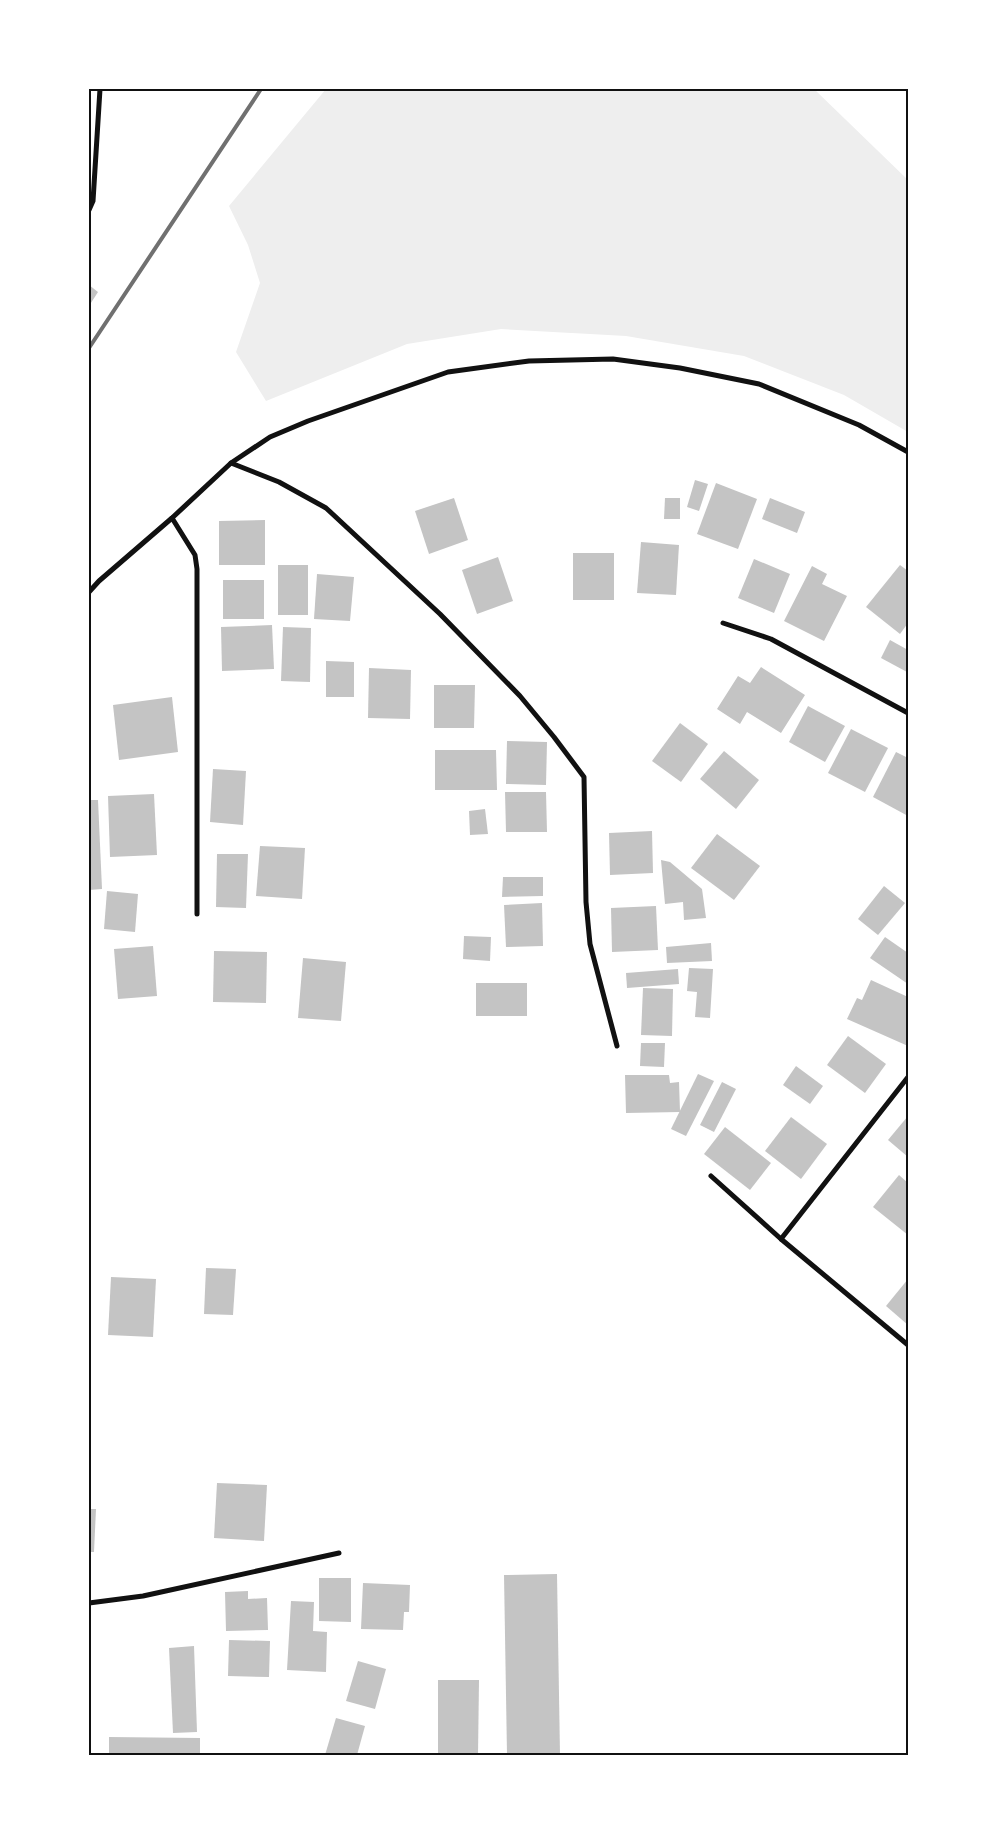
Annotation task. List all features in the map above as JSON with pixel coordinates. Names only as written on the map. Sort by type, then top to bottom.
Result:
[{"type":"street","points":[[89,210],[93,201],[100,89]]},
{"type":"street","points":[[89,592],[134,548],[172,518],[231,463],[277,433],[448,372],[529,361],[612,359],[680,368],[759,384],[859,425],[908,452]]},
{"type":"street","points":[[231,463],[279,482],[326,508],[440,614],[520,696],[584,777],[586,902],[590,944],[617,1046]]},
{"type":"street","points":[[172,518],[194,555],[197,570],[197,914]]},
{"type":"street","points":[[723,623],[771,639],[908,713]]},
{"type":"street","points":[[781,1239],[908,1078]]},
{"type":"street","points":[[711,1176],[781,1239],[908,1345]]},
{"type":"street","points":[[89,1603],[143,1596],[339,1553]]},
{"type":"shaded area","points":[[326,89],[814,89],[908,180],[908,432],[844,395],[744,356],[626,336],[501,329],[407,344],[266,401],[236,352],[260,283],[248,245],[229,206]]},
{"type":"building","points":[[89,285],[98,292],[89,306]]},
{"type":"building","points":[[695,480],[708,484],[699,511],[687,507]]},
{"type":"building","points":[[716,483],[757,499],[738,549],[697,534]]},
{"type":"building","points":[[454,498],[468,540],[429,554],[415,511]]},
{"type":"building","points":[[665,498],[680,498],[680,519],[664,519]]},
{"type":"building","points":[[770,498],[805,512],[797,533],[762,519]]},
{"type":"building","points":[[265,520],[265,565],[219,565],[219,521]]},
{"type":"building","points":[[641,542],[679,545],[676,595],[637,593]]},
{"type":"building","points":[[573,553],[614,553],[614,600],[573,600]]},
{"type":"building","points":[[498,557],[513,601],[477,614],[462,570]]},
{"type":"building","points":[[754,559],[790,574],[774,613],[738,598]]},
{"type":"building","points":[[278,565],[308,565],[308,615],[278,615]]},
{"type":"building","points":[[900,565],[908,571],[908,623],[900,634],[866,607]]},
{"type":"building","points":[[812,566],[827,574],[822,584],[847,596],[824,641],[784,621]]},
{"type":"building","points":[[317,574],[354,577],[350,621],[314,619]]},
{"type":"building","points":[[223,580],[264,580],[264,619],[223,619]]},
{"type":"building","points":[[272,625],[274,669],[222,671],[221,627]]},
{"type":"building","points":[[283,627],[311,628],[310,682],[281,681]]},
{"type":"building","points":[[890,640],[908,650],[907,672],[881,658]]},
{"type":"building","points":[[326,661],[354,662],[354,697],[326,697]]},
{"type":"building","points":[[761,667],[805,695],[781,733],[747,712],[740,724],[717,709],[738,676],[750,683]]},
{"type":"building","points":[[369,668],[411,670],[410,719],[368,718]]},
{"type":"building","points":[[434,685],[475,685],[474,728],[434,728]]},
{"type":"building","points":[[172,697],[178,752],[119,760],[113,705]]},
{"type":"building","points":[[808,706],[845,726],[825,762],[789,742]]},
{"type":"building","points":[[680,723],[708,744],[681,782],[652,761]]},
{"type":"building","points":[[851,729],[888,748],[865,792],[828,773]]},
{"type":"building","points":[[507,741],[547,742],[546,785],[506,784]]},
{"type":"building","points":[[435,750],[496,750],[497,790],[435,790]]},
{"type":"building","points":[[724,751],[759,780],[736,809],[700,779]]},
{"type":"building","points":[[896,752],[908,758],[908,816],[873,797]]},
{"type":"building","points":[[213,769],[246,771],[243,825],[210,822]]},
{"type":"building","points":[[505,792],[546,792],[547,832],[506,832]]},
{"type":"building","points":[[154,794],[157,855],[110,857],[108,796]]},
{"type":"building","points":[[89,800],[98,800],[102,889],[89,890]]},
{"type":"building","points":[[485,809],[488,834],[470,835],[469,811]]},
{"type":"building","points":[[652,831],[653,873],[610,875],[609,833]]},
{"type":"building","points":[[717,834],[760,866],[734,900],[691,868]]},
{"type":"building","points":[[260,846],[305,848],[302,899],[256,896]]},
{"type":"building","points":[[217,854],[248,854],[246,908],[216,907]]},
{"type":"building","points":[[661,860],[670,862],[702,889],[706,918],[684,920],[683,902],[665,904]]},
{"type":"building","points":[[503,877],[543,877],[543,896],[502,897]]},
{"type":"building","points":[[884,886],[905,903],[878,935],[858,919]]},
{"type":"building","points":[[107,891],[138,894],[135,932],[104,929]]},
{"type":"building","points":[[542,903],[543,946],[506,947],[504,905]]},
{"type":"building","points":[[656,906],[658,950],[612,952],[611,908]]},
{"type":"building","points":[[464,936],[491,937],[490,961],[463,959]]},
{"type":"building","points":[[885,937],[908,953],[908,984],[870,958]]},
{"type":"building","points":[[711,943],[712,961],[667,963],[666,947]]},
{"type":"building","points":[[153,946],[157,996],[118,999],[114,949]]},
{"type":"building","points":[[214,951],[267,952],[266,1003],[213,1002]]},
{"type":"building","points":[[303,958],[346,962],[341,1021],[298,1018]]},
{"type":"building","points":[[689,968],[713,969],[710,1018],[695,1017],[697,992],[687,991]]},
{"type":"building","points":[[678,969],[679,984],[627,988],[626,973]]},
{"type":"building","points":[[871,980],[908,997],[908,1046],[847,1019],[857,998],[862,1000]]},
{"type":"building","points":[[476,983],[527,983],[527,1016],[476,1016]]},
{"type":"building","points":[[643,988],[673,989],[672,1036],[641,1035]]},
{"type":"building","points":[[848,1036],[886,1064],[865,1093],[827,1065]]},
{"type":"building","points":[[641,1043],[665,1043],[664,1067],[640,1066]]},
{"type":"building","points":[[796,1066],[823,1086],[810,1104],[783,1085]]},
{"type":"building","points":[[698,1074],[714,1081],[686,1136],[671,1129]]},
{"type":"building","points":[[625,1075],[669,1075],[670,1083],[679,1082],[680,1112],[626,1113]]},
{"type":"building","points":[[722,1082],[736,1089],[714,1132],[700,1125]]},
{"type":"building","points":[[908,1116],[908,1157],[888,1140]]},
{"type":"building","points":[[791,1117],[827,1144],[801,1179],[765,1151]]},
{"type":"building","points":[[725,1127],[771,1163],[750,1190],[704,1154]]},
{"type":"building","points":[[899,1175],[908,1183],[908,1235],[873,1207]]},
{"type":"building","points":[[206,1268],[236,1269],[233,1315],[204,1314]]},
{"type":"building","points":[[111,1277],[156,1279],[153,1337],[108,1335]]},
{"type":"building","points":[[908,1279],[908,1325],[886,1306]]},
{"type":"building","points":[[217,1483],[267,1485],[264,1541],[214,1538]]},
{"type":"building","points":[[89,1509],[96,1509],[94,1552],[89,1552]]},
{"type":"building","points":[[557,1574],[560,1755],[507,1755],[504,1575]]},
{"type":"building","points":[[319,1578],[351,1578],[351,1622],[319,1621]]},
{"type":"building","points":[[363,1583],[410,1585],[409,1612],[404,1612],[403,1630],[361,1629]]},
{"type":"building","points":[[248,1591],[248,1599],[267,1598],[268,1630],[226,1631],[225,1592]]},
{"type":"building","points":[[291,1601],[314,1602],[313,1631],[327,1632],[326,1672],[287,1670]]},
{"type":"building","points":[[229,1640],[270,1641],[269,1677],[228,1676]]},
{"type":"building","points":[[194,1646],[197,1732],[173,1733],[169,1648]]},
{"type":"building","points":[[358,1661],[386,1669],[375,1709],[346,1701]]},
{"type":"building","points":[[438,1680],[479,1680],[478,1755],[438,1755]]},
{"type":"building","points":[[336,1718],[365,1726],[357,1755],[325,1755]]},
{"type":"building","points":[[109,1737],[200,1738],[200,1755],[109,1755]]},
{"type":"railway","points":[[89,348],[261,89]]}]
